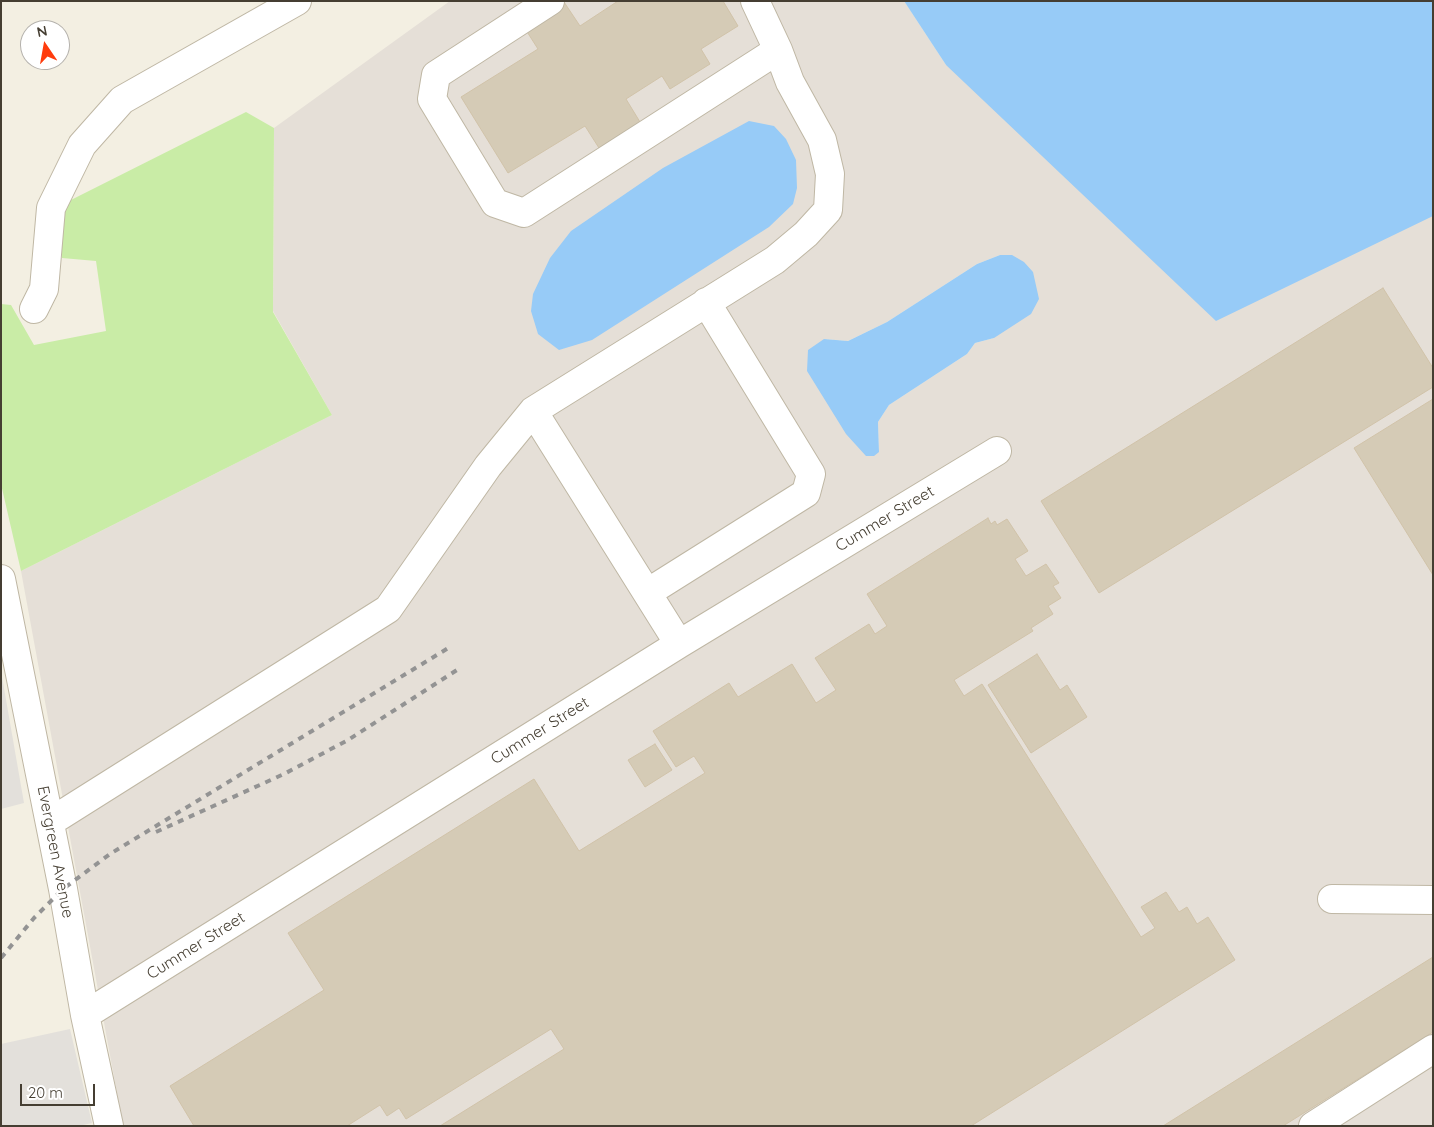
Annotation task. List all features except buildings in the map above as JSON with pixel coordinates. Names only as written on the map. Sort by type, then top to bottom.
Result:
[{"type":"street","points":[[34,309],[44,289],[51,208],[82,145],[122,100],[297,1]]},
{"type":"street","points":[[550,1],[436,75],[432,99],[494,203],[524,213],[778,50]]},
{"type":"street","points":[[50,822],[388,609],[488,466],[533,411],[775,260],[806,234],[828,210],[830,174],[822,140],[790,82],[778,50],[755,1]]},
{"type":"street","points":[[647,593],[806,494],[811,474],[706,302]]},
{"type":"street","points":[[533,411],[680,644]]},
{"type":"street","name":"Cummer Street","points":[[85,1015],[680,644],[997,451]]},
{"type":"street","name":"Evergreen Avenue","points":[[1,579],[50,822],[85,1015],[109,1126]]},
{"type":"street","points":[[1332,899],[1433,900]]},
{"type":"street","points":[[1313,1126],[1433,1049]]},
{"type":"shaded area","points":[[450,1],[904,1],[946,65],[1433,216],[1433,1126],[123,1126],[21,571],[332,415],[273,311],[274,128]],"holes":[[[1000,255],[994,338],[975,343],[967,354],[889,405],[878,422],[879,452],[824,339],[848,341],[887,322],[977,264]]]},
{"type":"shaded area","points":[[1,671],[24,803],[1,809]]},
{"type":"shaded area","points":[[70,1029],[92,1123],[79,1126],[1,1126],[1,1044]]},
{"type":"green space","points":[[246,112],[274,128],[273,312],[332,415],[21,571],[1,484],[1,304],[11,305],[34,345],[106,331],[96,261],[62,258],[61,205]]},
{"type":"water","points":[[904,1],[1433,1],[1433,216],[1216,321],[946,65]]},
{"type":"water","points":[[749,121],[774,126],[786,139],[796,160],[797,188],[793,204],[769,227],[592,340],[559,350],[538,334],[531,311],[533,294],[550,258],[571,231],[663,168]]},
{"type":"water","points":[[1000,255],[1012,255],[1024,262],[1033,272],[1039,299],[1031,314],[994,338],[975,343],[967,354],[889,405],[878,422],[879,452],[874,456],[866,456],[846,434],[807,371],[808,350],[824,339],[848,341],[887,322],[977,264]]},
{"type":"railway","points":[[1,958],[34,918],[63,889],[110,854],[450,647]]},
{"type":"railway","points":[[156,832],[284,774],[348,740],[457,670]]}]
